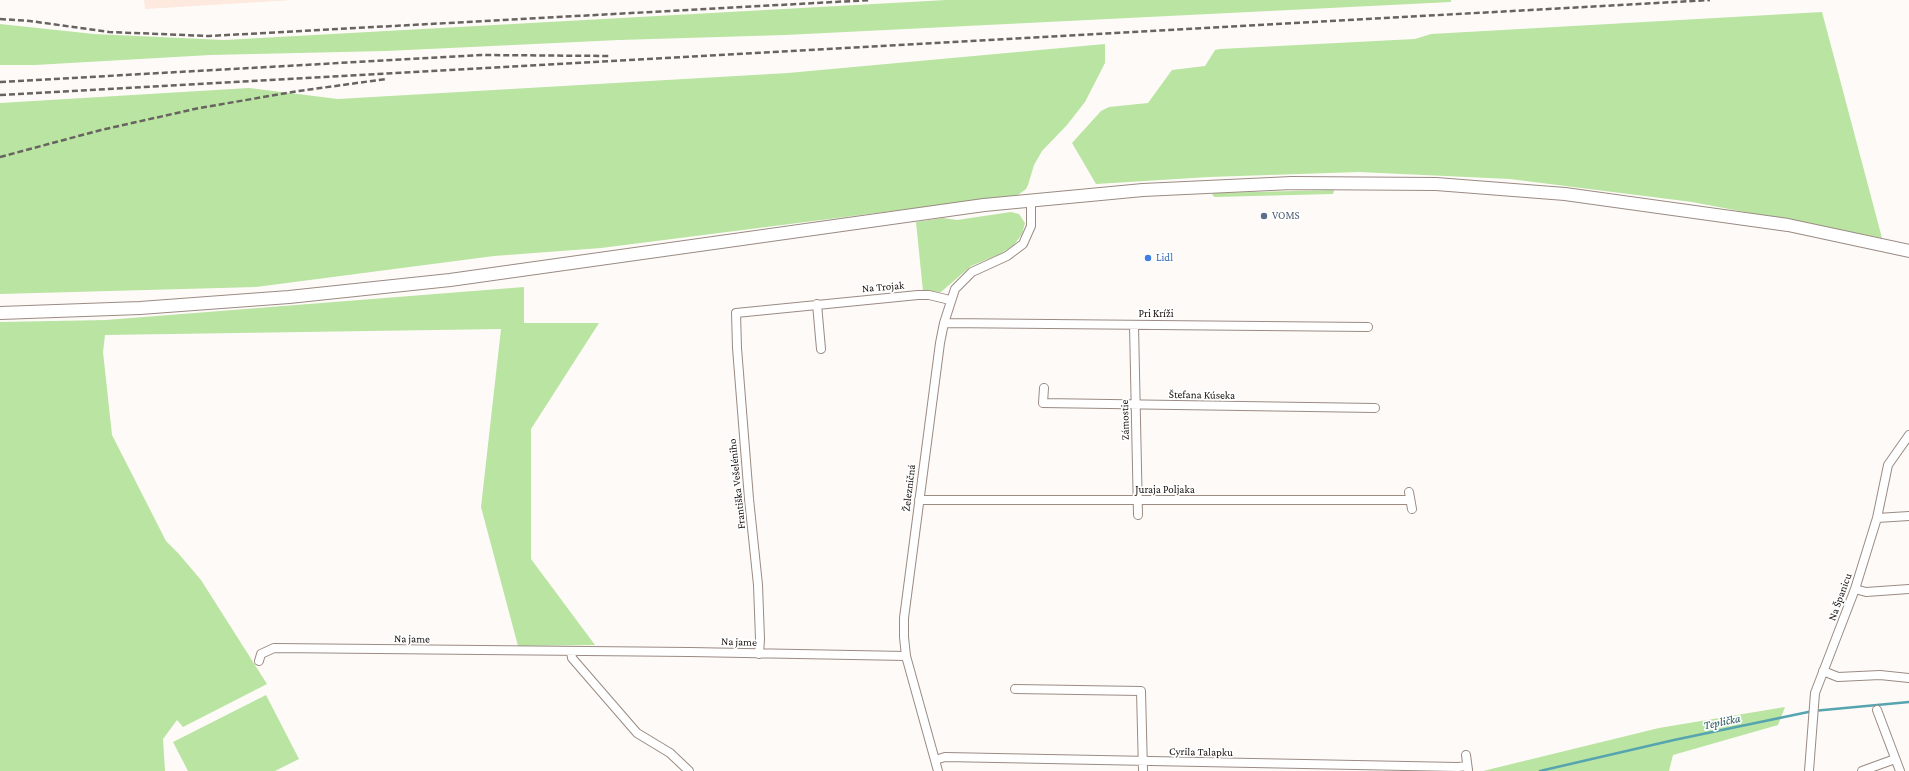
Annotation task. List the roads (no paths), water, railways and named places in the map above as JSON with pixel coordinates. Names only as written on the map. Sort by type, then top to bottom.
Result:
[{"type":"main road","points":[[0,313],[192,305],[372,289],[488,275],[875,220],[1031,200],[1143,190],[1336,182],[1450,185],[1557,193],[1788,225],[1909,251]]},
{"type":"street","name":"Železničná","points":[[938,771],[906,656],[904,618],[944,323],[950,300],[955,289],[964,278],[982,267],[1007,256],[1023,244],[1031,226],[1031,200]]},
{"type":"street","name":"Na Trojak","points":[[736,313],[918,295],[929,295],[950,300]]},
{"type":"street","points":[[817,304],[821,349]]},
{"type":"street","name":"Františka Vešeléniho","points":[[736,313],[737,348],[748,499],[758,585],[760,639],[758,654]]},
{"type":"street","name":"Pri Kríži","points":[[944,323],[1368,327]]},
{"type":"street","name":"Zámostie","points":[[1134,325],[1138,515]]},
{"type":"street","name":"Štefana Kúseka","points":[[1044,388],[1044,403],[1375,408]]},
{"type":"street","name":"Na Španicu","points":[[1809,771],[1815,693],[1855,589],[1877,518],[1888,465],[1909,435]]},
{"type":"street","name":"Juraja Poljaka","points":[[919,500],[1138,501],[1410,496],[1412,509]]},
{"type":"street","points":[[1877,518],[1909,516]]},
{"type":"street","points":[[1855,589],[1866,592],[1909,589]]},
{"type":"street","name":"Na jame","points":[[259,661],[261,654],[274,648],[906,656]]},
{"type":"street","points":[[570,651],[572,658],[637,733],[670,753],[689,771]]},
{"type":"street","points":[[1823,671],[1838,677],[1880,675],[1909,678]]},
{"type":"street","points":[[1015,689],[1141,692],[1143,771]]},
{"type":"street","points":[[1877,710],[1900,771]]},
{"type":"street","points":[[1466,755],[1468,768]]},
{"type":"street","name":"Cyrila Talapku","points":[[935,760],[945,757],[1468,768]]},
{"type":"street","points":[[1862,771],[1895,759]]},
{"type":"waterway","name":"Teplička","points":[[1540,771],[1674,740],[1813,711],[1909,702]]},
{"type":"railway","points":[[0,19],[30,21],[109,32],[209,36],[871,0]]},
{"type":"railway","points":[[0,95],[1710,0]]},
{"type":"railway","points":[[0,82],[482,55],[611,56]]},
{"type":"railway","points":[[0,157],[101,130],[199,108],[299,91],[386,79]]},
{"type":"place","name":"VOMS","points":[[1264,216]]},
{"type":"place","name":"Lidl","points":[[1148,258]]}]
